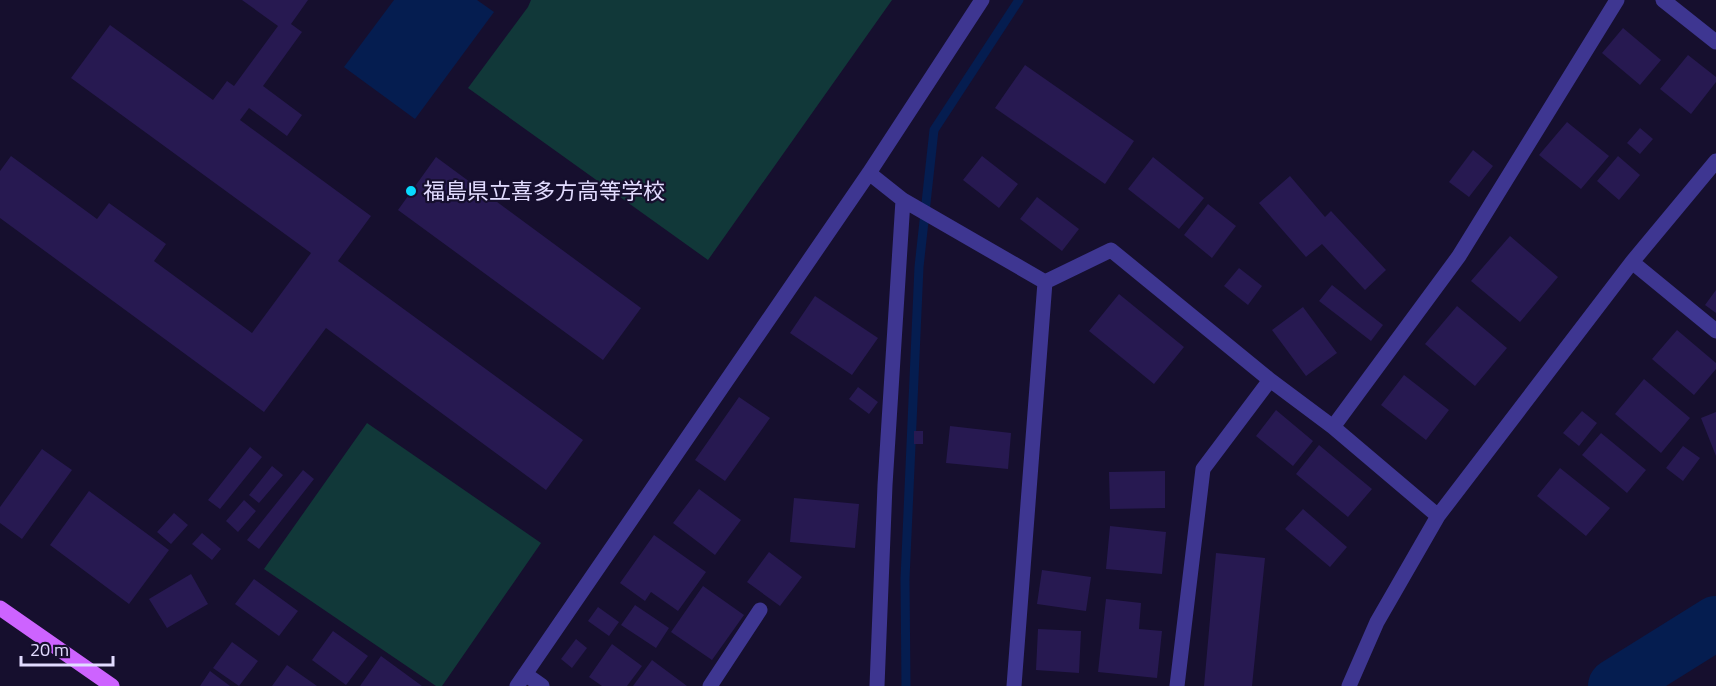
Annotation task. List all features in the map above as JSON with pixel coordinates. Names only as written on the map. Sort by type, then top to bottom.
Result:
[{"type":"main road","points":[[0,608],[112,686]]},
{"type":"street","points":[[542,686],[521,680],[869,173],[982,0]]},
{"type":"street","points":[[1333,427],[1460,256],[1617,0]]},
{"type":"street","points":[[1663,0],[1716,42]]},
{"type":"street","points":[[1349,686],[1377,622],[1438,516],[1632,262],[1716,161]]},
{"type":"street","points":[[869,173],[903,200],[1045,282]]},
{"type":"street","points":[[877,686],[885,486],[903,200]]},
{"type":"street","points":[[1045,282],[1111,250],[1270,380],[1333,427],[1438,516]]},
{"type":"street","points":[[1632,262],[1716,331]]},
{"type":"street","points":[[1014,686],[1045,282]]},
{"type":"street","points":[[1177,686],[1203,469],[1270,380]]},
{"type":"street","points":[[710,686],[760,610]]},
{"type":"green space","points":[[531,0],[892,0],[708,260],[468,88]]},
{"type":"green space","points":[[367,423],[541,543],[442,686],[436,686],[264,569]]},
{"type":"water","points":[[394,0],[477,0],[494,12],[415,119],[344,67]]},
{"type":"building","points":[[242,0],[308,0],[291,24],[302,32],[263,86],[302,115],[287,136],[249,108],[240,120],[371,216],[338,261],[583,440],[546,490],[326,328],[264,412],[0,218],[0,171],[11,156],[97,219],[109,203],[166,244],[154,261],[252,333],[311,253],[71,78],[110,25],[213,100],[227,81],[234,86],[278,26]]},
{"type":"building","points":[[1623,28],[1661,60],[1640,85],[1602,53]]},
{"type":"building","points":[[1688,55],[1716,77],[1716,82],[1691,114],[1660,89]]},
{"type":"building","points":[[1025,65],[1134,141],[1105,184],[995,108]]},
{"type":"building","points":[[1567,122],[1609,156],[1581,189],[1539,155]]},
{"type":"building","points":[[1640,128],[1653,139],[1640,154],[1627,143]]},
{"type":"building","points":[[1473,150],[1493,166],[1469,197],[1449,182]]},
{"type":"building","points":[[982,156],[1018,184],[999,208],[963,180]]},
{"type":"building","points":[[1618,156],[1640,175],[1619,200],[1597,181]]},
{"type":"building","points":[[436,157],[641,308],[603,360],[398,210]]},
{"type":"building","points":[[1153,157],[1204,198],[1179,229],[1128,189]]},
{"type":"building","points":[[1290,176],[1325,217],[1331,211],[1386,270],[1365,290],[1322,244],[1306,257],[1259,203]]},
{"type":"building","points":[[1037,197],[1079,229],[1062,251],[1020,219]]},
{"type":"building","points":[[1208,204],[1236,226],[1212,258],[1184,235]]},
{"type":"building","points":[[1510,236],[1558,277],[1520,322],[1471,281]]},
{"type":"building","points":[[1239,268],[1262,286],[1248,305],[1224,286]]},
{"type":"building","points":[[1332,285],[1383,325],[1371,341],[1319,301]]},
{"type":"building","points":[[1716,290],[1716,313],[1705,305]]},
{"type":"building","points":[[1119,294],[1184,347],[1154,384],[1089,331]]},
{"type":"building","points":[[815,296],[878,338],[852,375],[790,333]]},
{"type":"building","points":[[1457,306],[1507,348],[1475,386],[1425,344]]},
{"type":"building","points":[[1303,307],[1337,353],[1306,376],[1272,330]]},
{"type":"building","points":[[1677,330],[1716,363],[1716,369],[1694,395],[1652,359]]},
{"type":"building","points":[[1404,375],[1449,410],[1426,440],[1381,405]]},
{"type":"building","points":[[1644,379],[1690,418],[1661,453],[1615,414]]},
{"type":"building","points":[[858,387],[878,402],[869,414],[849,399]]},
{"type":"building","points":[[739,397],[770,418],[725,481],[695,460]]},
{"type":"building","points":[[1276,410],[1313,441],[1293,466],[1256,436]]},
{"type":"building","points":[[1582,411],[1597,423],[1579,446],[1563,433]]},
{"type":"building","points":[[1716,412],[1716,456],[1701,418]]},
{"type":"building","points":[[950,426],[1011,433],[1008,469],[946,463]]},
{"type":"building","points":[[914,431],[923,431],[923,444],[914,444]]},
{"type":"building","points":[[1601,433],[1646,470],[1627,493],[1582,455]]},
{"type":"building","points":[[1319,445],[1372,489],[1348,517],[1296,474]]},
{"type":"building","points":[[1683,446],[1700,458],[1683,481],[1666,468]]},
{"type":"building","points":[[250,447],[262,457],[220,509],[208,500]]},
{"type":"building","points":[[42,449],[72,470],[22,539],[0,523],[0,507]]},
{"type":"building","points":[[272,466],[283,475],[259,503],[249,495]]},
{"type":"building","points":[[1560,468],[1610,508],[1586,536],[1537,496]]},
{"type":"building","points":[[303,470],[314,479],[259,549],[247,540]]},
{"type":"building","points":[[1165,471],[1165,508],[1110,509],[1109,472]]},
{"type":"building","points":[[699,489],[741,520],[715,555],[673,523]]},
{"type":"building","points":[[89,491],[169,550],[129,604],[50,545]]},
{"type":"building","points":[[794,498],[859,504],[855,548],[790,542]]},
{"type":"building","points":[[244,500],[256,511],[238,532],[226,521]]},
{"type":"building","points":[[1303,509],[1347,547],[1330,567],[1285,529]]},
{"type":"building","points":[[174,513],[188,525],[171,544],[157,532]]},
{"type":"building","points":[[1110,526],[1166,532],[1162,574],[1106,569]]},
{"type":"building","points":[[202,533],[221,549],[212,560],[192,544]]},
{"type":"building","points":[[654,535],[706,572],[678,611],[651,592],[645,601],[620,583]]},
{"type":"building","points":[[769,552],[802,577],[780,606],[747,582]]},
{"type":"building","points":[[1216,553],[1265,558],[1252,686],[1204,686]]},
{"type":"building","points":[[1042,570],[1091,577],[1086,611],[1037,604]]},
{"type":"building","points":[[191,574],[208,604],[167,628],[149,599]]},
{"type":"building","points":[[254,579],[298,611],[279,636],[235,604]]},
{"type":"building","points":[[703,586],[744,615],[712,660],[671,632]]},
{"type":"building","points":[[1106,599],[1141,603],[1139,629],[1162,631],[1157,678],[1098,672]]},
{"type":"building","points":[[635,605],[669,628],[656,648],[621,625]]},
{"type":"building","points":[[598,607],[619,622],[609,636],[588,621]]},
{"type":"building","points":[[1038,629],[1081,631],[1079,673],[1036,670]]},
{"type":"building","points":[[333,631],[368,656],[346,685],[312,660]]},
{"type":"building","points":[[576,639],[587,648],[572,668],[561,659]]},
{"type":"building","points":[[232,642],[258,661],[239,686],[213,668]]},
{"type":"building","points":[[612,644],[642,666],[627,686],[602,686],[589,677]]},
{"type":"building","points":[[381,656],[422,686],[360,686]]},
{"type":"building","points":[[652,660],[687,686],[633,686]]},
{"type":"building","points":[[287,665],[317,686],[272,686]]},
{"type":"building","points":[[210,671],[230,686],[200,686]]},
{"type":"waterway","points":[[906,686],[905,579],[919,267],[934,130],[1019,0]]},
{"type":"waterway","points":[[1615,686],[1716,623]]},
{"type":"place","name":"福島県立喜多方高等学校","points":[[411,191]]}]
